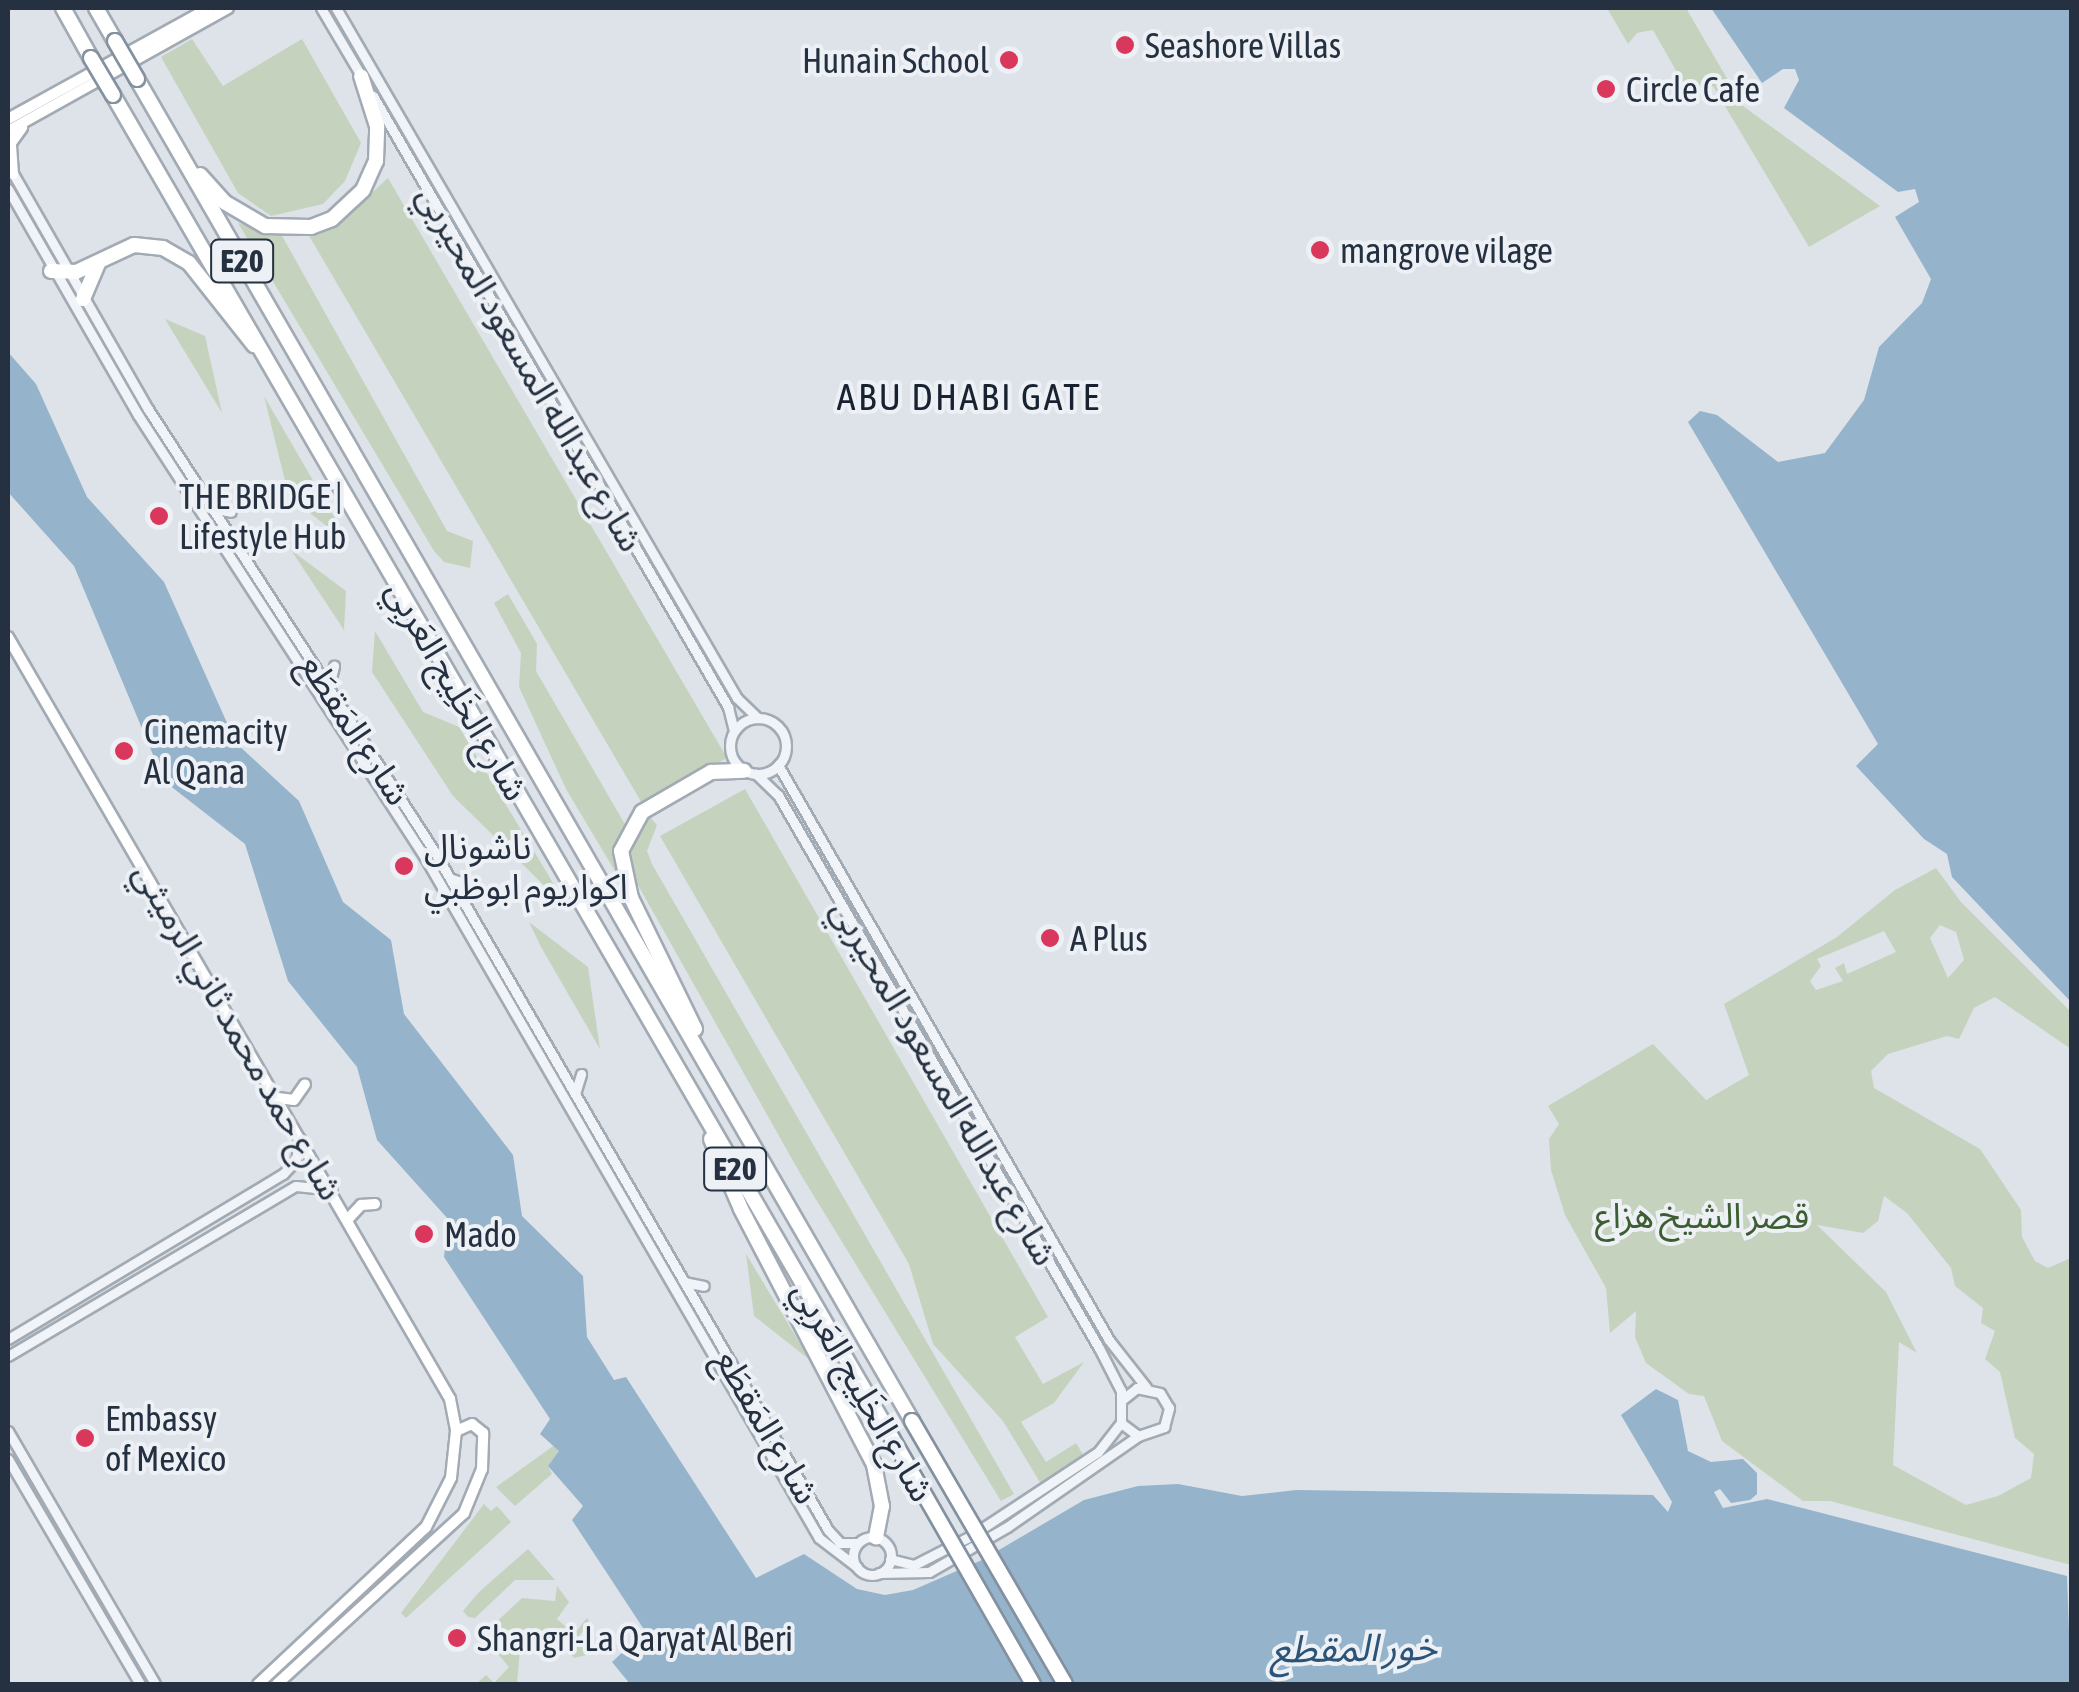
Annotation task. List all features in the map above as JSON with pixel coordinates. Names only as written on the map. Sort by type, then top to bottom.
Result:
[{"type":"highway","name":"شارع الخَلِيج العَربِي","points":[[63,8],[1033,1684]]},
{"type":"highway","name":"شارع الخَلِيج العَربِي","points":[[96,8],[1064,1684]]},
{"type":"highway","points":[[180,154],[248,220],[286,229],[332,218],[363,190],[376,161],[377,126],[361,76]]},
{"type":"highway","points":[[50,271],[68,273],[134,245],[177,254],[262,352]]},
{"type":"highway","points":[[82,299],[100,260]]},
{"type":"highway","points":[[699,1049],[688,1010],[624,882],[620,851],[642,812],[712,772],[750,772]]},
{"type":"highway","points":[[706,1119],[730,1188],[874,1465],[882,1506],[876,1537]]},
{"type":"main road","points":[[8,131],[15,118],[209,8]]},
{"type":"main road","points":[[15,118],[228,8]]},
{"type":"main road","points":[[10,168],[15,118]]},
{"type":"main road","name":"شارع حمد محمد ثاني الرميثي","points":[[8,637],[443,1383],[456,1431],[451,1478],[426,1528],[258,1684]]},
{"type":"main road","points":[[278,1098],[294,1100],[304,1084]]},
{"type":"main road","points":[[348,1218],[361,1205],[375,1204]]},
{"type":"main road","points":[[277,1684],[464,1513],[482,1469],[483,1434],[472,1424],[456,1431]]},
{"type":"street","name":"شارع عبدالله المسعود المحيربي","points":[[321,8],[728,707],[734,731]]},
{"type":"street","name":"شارع عبدالله المسعود المحيربي","points":[[336,8],[737,698],[758,718]]},
{"type":"street","name":"شارع المَقطَع","points":[[10,168],[82,299],[211,508],[450,878],[828,1530],[840,1542],[858,1544]]},
{"type":"street","name":"شارع المَقطَع","points":[[8,189],[50,271],[328,690],[820,1538],[857,1567]]},
{"type":"street","points":[[211,508],[232,512]]},
{"type":"street","points":[[328,690],[334,666]]},
{"type":"street","points":[[758,718],[784,735],[778,765],[750,772],[730,753],[734,731],[758,718]]},
{"type":"street","name":"شارع عبدالله المسعود المحيربي","points":[[778,765],[1109,1340],[1146,1387]]},
{"type":"street","name":"شارع عبدالله المسعود المحيربي","points":[[750,772],[798,830],[1122,1398]]},
{"type":"street","points":[[450,878],[473,886]]},
{"type":"street","points":[[568,1104],[577,1096],[581,1074]]},
{"type":"street","points":[[8,1340],[283,1174],[298,1154],[300,1136]]},
{"type":"street","points":[[8,1356],[296,1186],[332,1190]]},
{"type":"street","points":[[684,1282],[704,1286]]},
{"type":"street","points":[[724,1373],[734,1366]]},
{"type":"street","points":[[879,1573],[890,1559],[889,1548],[876,1537],[858,1544],[857,1567],[879,1573],[928,1572],[1008,1527],[1138,1436],[1157,1434],[1169,1418],[1166,1398],[1146,1387],[1122,1398],[1121,1423],[1098,1452],[969,1537],[914,1565],[890,1559]]},
{"type":"street","points":[[1121,1423],[1138,1436]]},
{"type":"street","points":[[8,1431],[155,1684]]},
{"type":"street","points":[[8,1459],[140,1684]]},
{"type":"green space","points":[[1607,8],[1686,8],[1743,106],[1880,206],[1809,247],[1713,86],[1691,97],[1653,30],[1637,33],[1628,44]]},
{"type":"green space","points":[[192,39],[223,86],[302,39],[361,143],[345,181],[323,204],[271,216],[238,193],[161,57]]},
{"type":"green space","points":[[388,178],[727,758],[643,805],[308,234],[342,220]]},
{"type":"green space","points":[[238,223],[281,234],[447,531],[473,541],[470,568],[444,562],[434,551]]},
{"type":"green space","points":[[165,319],[205,336],[222,413]]},
{"type":"green space","points":[[264,396],[350,544],[289,497]]},
{"type":"green space","points":[[291,550],[346,591],[344,630]]},
{"type":"green space","points":[[508,594],[537,644],[536,671],[626,826],[618,843],[622,883],[566,789],[519,687],[521,653],[494,603]]},
{"type":"green space","points":[[375,631],[423,712],[459,727],[570,911],[453,796],[372,672]]},
{"type":"green space","points":[[745,789],[1048,1317],[1015,1337],[1043,1384],[1084,1362],[1054,1403],[1021,1422],[1046,1462],[1076,1443],[1084,1456],[1041,1484],[1003,1421],[933,1344],[909,1264],[660,836]]},
{"type":"green space","points":[[650,817],[657,825],[647,851],[652,864],[1014,1494],[1001,1501],[801,1175],[634,878],[630,848]]},
{"type":"green space","name":"قصر الشيخ هزاع","points":[[1936,868],[1961,902],[2071,1012],[2071,1049],[1995,997],[1974,1008],[1959,1039],[1947,1036],[1888,1054],[1871,1071],[1874,1088],[1980,1149],[2021,1210],[2022,1237],[2035,1261],[2048,1268],[2071,1258],[2071,1565],[1830,1501],[1803,1501],[1722,1441],[1704,1396],[1689,1394],[1646,1363],[1635,1337],[1636,1311],[1610,1333],[1606,1288],[1565,1215],[1551,1170],[1549,1139],[1559,1124],[1548,1106],[1653,1044],[1706,1100],[1749,1075],[1724,1004],[1837,937],[1895,890]],"holes":[[[1940,925],[1956,932],[1964,960],[1948,978],[1930,938]],[[1884,931],[1896,952],[1847,974],[1844,963],[1835,968],[1843,981],[1816,990],[1810,981],[1821,966],[1817,959]],[[1884,1196],[1907,1213],[1951,1268],[1955,1286],[1983,1308],[1981,1323],[1995,1331],[1985,1359],[2000,1372],[2015,1438],[2034,1454],[2031,1478],[1998,1496],[1966,1505],[1893,1465],[1899,1342],[1917,1353],[1886,1292],[1817,1225],[1863,1233],[1878,1221]]]},
{"type":"green space","points":[[529,922],[588,967],[600,1049],[541,947]]},
{"type":"green space","points":[[746,1254],[810,1360],[754,1316]]},
{"type":"green space","points":[[556,1444],[559,1452],[548,1466],[552,1474],[515,1506],[496,1487]]},
{"type":"green space","points":[[484,1504],[491,1511],[497,1506],[511,1522],[406,1618],[401,1613]]},
{"type":"green space","points":[[528,1549],[555,1580],[515,1580],[475,1618],[468,1617],[463,1611],[479,1592]]},
{"type":"green space","points":[[557,1586],[569,1602],[557,1619],[574,1634],[587,1618],[590,1624],[575,1640],[590,1654],[574,1658],[558,1639],[540,1636],[520,1649],[517,1684],[476,1684],[486,1675],[494,1683],[509,1667],[492,1647],[491,1627],[522,1598],[555,1601]]},
{"type":"water","points":[[1711,8],[2071,8],[2071,1002],[1952,877],[1947,854],[1924,839],[1856,766],[1878,744],[1688,422],[1700,411],[1717,415],[1778,462],[1825,453],[1864,400],[1879,347],[1922,303],[1931,279],[1895,217],[1919,202],[1915,189],[1898,192],[1784,108],[1799,80],[1795,69],[1783,69],[1762,83]]},
{"type":"water","name":"خور المقطع","points":[[8,352],[36,384],[87,497],[164,582],[236,743],[299,801],[343,902],[391,940],[404,1014],[513,1155],[522,1216],[583,1276],[587,1337],[614,1380],[626,1377],[756,1578],[804,1554],[857,1589],[885,1595],[913,1590],[982,1560],[1084,1500],[1138,1486],[1178,1484],[1242,1496],[1296,1490],[1653,1495],[1668,1512],[1672,1502],[1621,1415],[1656,1389],[1678,1400],[1688,1451],[1711,1462],[1743,1459],[1757,1473],[1757,1494],[1750,1500],[1731,1503],[1720,1489],[1714,1492],[1723,1508],[1767,1499],[2067,1576],[2071,1684],[630,1684],[612,1662],[645,1631],[572,1520],[583,1506],[548,1466],[559,1451],[540,1434],[550,1419],[444,1257],[448,1219],[377,1140],[357,1067],[288,981],[245,844],[164,781],[74,566],[8,492]]},
{"type":"place","name":"Seashore Villas","points":[[1125,45]]},
{"type":"place","name":"Hunain School","points":[[1009,60]]},
{"type":"place","name":"Circle Cafe","points":[[1606,89]]},
{"type":"place","name":"mangrove vilage","points":[[1320,250]]},
{"type":"place","name":"THE BRIDGE | Lifestyle Hub","points":[[159,516]]},
{"type":"place","name":"Cinemacity Al Qana","points":[[124,751]]},
{"type":"place","name":"ناشونال اكواريوم ابوظبي","points":[[404,866]]},
{"type":"place","name":"A Plus","points":[[1050,938]]},
{"type":"place","name":"Mado","points":[[424,1234]]},
{"type":"place","name":"Embassy of Mexico","points":[[85,1438]]},
{"type":"place","name":"Shangri-La Qaryat Al Beri","points":[[457,1638]]},
{"type":"district","name":"ABU DHABI GATE","points":[[969,397]]}]
